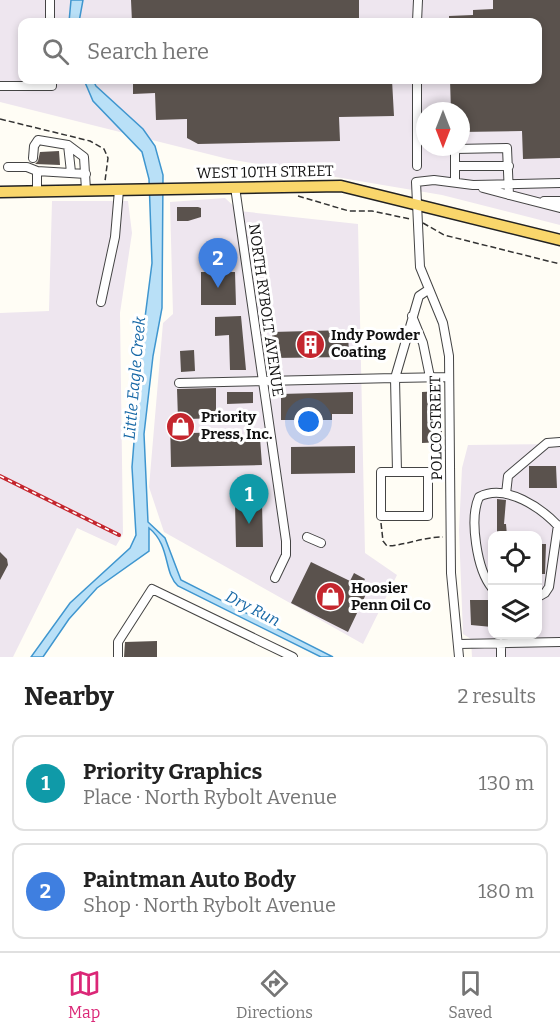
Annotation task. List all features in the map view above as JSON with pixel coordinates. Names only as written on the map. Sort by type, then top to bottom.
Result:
[{"type":"main road","name":"WEST 10TH STREET","points":[[0,192],[341,186],[560,240]]},
{"type":"street","points":[[50,0],[50,18]]},
{"type":"street","points":[[417,18],[418,0]]},
{"type":"street","points":[[0,86],[52,86],[52,84]]},
{"type":"street","points":[[417,84],[417,166]]},
{"type":"street","points":[[37,192],[34,146],[38,140],[68,145],[84,157],[86,190]]},
{"type":"street","points":[[68,145],[70,172]]},
{"type":"street","points":[[509,195],[507,148],[456,149],[455,182],[560,208]]},
{"type":"street","points":[[8,167],[27,167],[35,164],[86,174]]},
{"type":"street","points":[[455,166],[509,166]]},
{"type":"street","name":"POLCO STREET","points":[[455,182],[434,180],[416,182],[419,262],[447,336],[452,584],[459,657]]},
{"type":"street","points":[[473,185],[560,183]]},
{"type":"street","name":"NORTH RYBOLT AVENUE","points":[[235,187],[286,540],[286,555],[276,578]]},
{"type":"street","points":[[101,302],[124,190]]},
{"type":"street","points":[[533,201],[560,201]]},
{"type":"street","points":[[397,472],[395,378],[419,296],[428,290]]},
{"type":"street","points":[[412,316],[423,343],[430,377]]},
{"type":"street","points":[[179,382],[449,377]]},
{"type":"street","points":[[506,494],[508,476],[547,443],[560,442]]},
{"type":"street","points":[[381,472],[397,472],[428,472],[428,516],[381,516],[381,472]]},
{"type":"street","points":[[490,585],[481,566],[475,511],[479,497],[491,492],[506,494],[538,509],[559,526],[549,587],[542,594]]},
{"type":"street","points":[[307,537],[321,543]]},
{"type":"street","points":[[118,657],[118,642],[152,589],[293,657]]},
{"type":"street","points":[[459,644],[535,639],[560,642]]},
{"type":"street","points":[[499,643],[499,657]]},
{"type":"path","points":[[295,195],[349,211],[372,211],[418,222],[444,235],[560,264]]},
{"type":"path","points":[[381,516],[382,541],[387,546],[405,546],[428,537],[451,537]]},
{"type":"shaded area","points":[[0,0],[560,0],[560,225],[442,195],[228,159],[0,102]]},
{"type":"shaded area","points":[[225,198],[239,211],[358,224],[365,553],[397,575],[363,644],[164,532],[149,487],[163,323],[173,314],[170,202]]},
{"type":"shaded area","points":[[52,201],[128,201],[132,233],[120,313],[123,534],[116,546],[77,528],[13,657],[0,657],[0,313],[49,311]]},
{"type":"shaded area","points":[[560,444],[560,657],[472,657],[471,639],[463,634],[459,530],[462,468],[468,445]]},
{"type":"water","points":[[71,0],[83,0],[80,18],[69,18]]},
{"type":"water","name":"Little Eagle Creek","points":[[86,84],[95,84],[143,129],[155,146],[163,175],[162,308],[153,356],[144,434],[148,522],[165,538],[181,580],[333,657],[321,657],[178,586],[170,574],[161,543],[149,528],[149,551],[97,588],[69,619],[43,657],[31,657],[70,603],[130,548],[136,535],[132,467],[142,341],[152,263],[149,179],[142,152],[93,101]]},
{"type":"building","points":[[131,0],[359,0],[359,18],[132,18]]},
{"type":"building","points":[[493,0],[560,0],[560,158],[523,159],[522,131],[470,132],[470,102],[451,102],[450,84],[542,84],[542,18],[449,18],[449,16],[473,15],[473,10],[493,9]]},
{"type":"building","points":[[133,84],[392,84],[394,116],[339,117],[340,141],[198,144],[187,138],[187,119],[156,120],[155,93],[133,94]]},
{"type":"building","points":[[59,151],[60,165],[35,164],[40,152]]},
{"type":"building","points":[[177,207],[201,208],[201,217],[188,221],[177,221]]},
{"type":"building","points":[[201,272],[235,272],[236,305],[201,305]]},
{"type":"building","points":[[241,316],[246,370],[230,370],[229,335],[215,336],[215,317]]},
{"type":"building","name":"Indy Powder Coating","points":[[348,330],[349,357],[272,358],[272,332]]},
{"type":"building","points":[[194,350],[195,371],[181,372],[180,351]]},
{"type":"building","name":"Priority Press, Inc.","points":[[216,388],[216,418],[189,419],[190,433],[236,432],[237,439],[260,438],[262,465],[171,467],[170,419],[178,419],[177,389]]},
{"type":"building","points":[[442,391],[442,442],[422,443],[422,392]]},
{"type":"building","points":[[227,392],[253,392],[253,403],[227,404]]},
{"type":"building","points":[[353,392],[353,414],[332,414],[332,420],[281,420],[281,394]]},
{"type":"building","points":[[355,446],[355,473],[291,474],[291,447]]},
{"type":"building","points":[[529,466],[556,466],[557,488],[529,488]]},
{"type":"building","points":[[497,499],[506,500],[504,524],[506,524],[507,531],[497,531]]},
{"type":"building","points":[[235,502],[262,502],[263,547],[236,547]]},
{"type":"building","points":[[542,544],[546,544],[545,574],[542,574]]},
{"type":"building","points":[[0,552],[7,559],[8,565],[0,580]]},
{"type":"building","name":"Hoosier Penn Oil Co","points":[[311,562],[350,581],[354,573],[365,579],[361,587],[368,590],[348,632],[291,603]]},
{"type":"building","points":[[470,600],[488,600],[488,627],[471,625]]},
{"type":"building","points":[[157,641],[157,657],[124,657],[125,642]]},
{"type":"railway","points":[[0,476],[119,535]]},
{"type":"place","name":"Paintman Auto Body","points":[[218,288]]},
{"type":"place","name":"Indy Powder Coating","points":[[310,344]]},
{"type":"place","name":"Priority Press, Inc.","points":[[180,426]]},
{"type":"place","name":"Priority Graphics","points":[[249,524]]},
{"type":"place","name":"Hoosier Penn Oil Co","points":[[330,597]]},
{"type":"water label","name":"Dry Run","points":[[253,608]]}]
